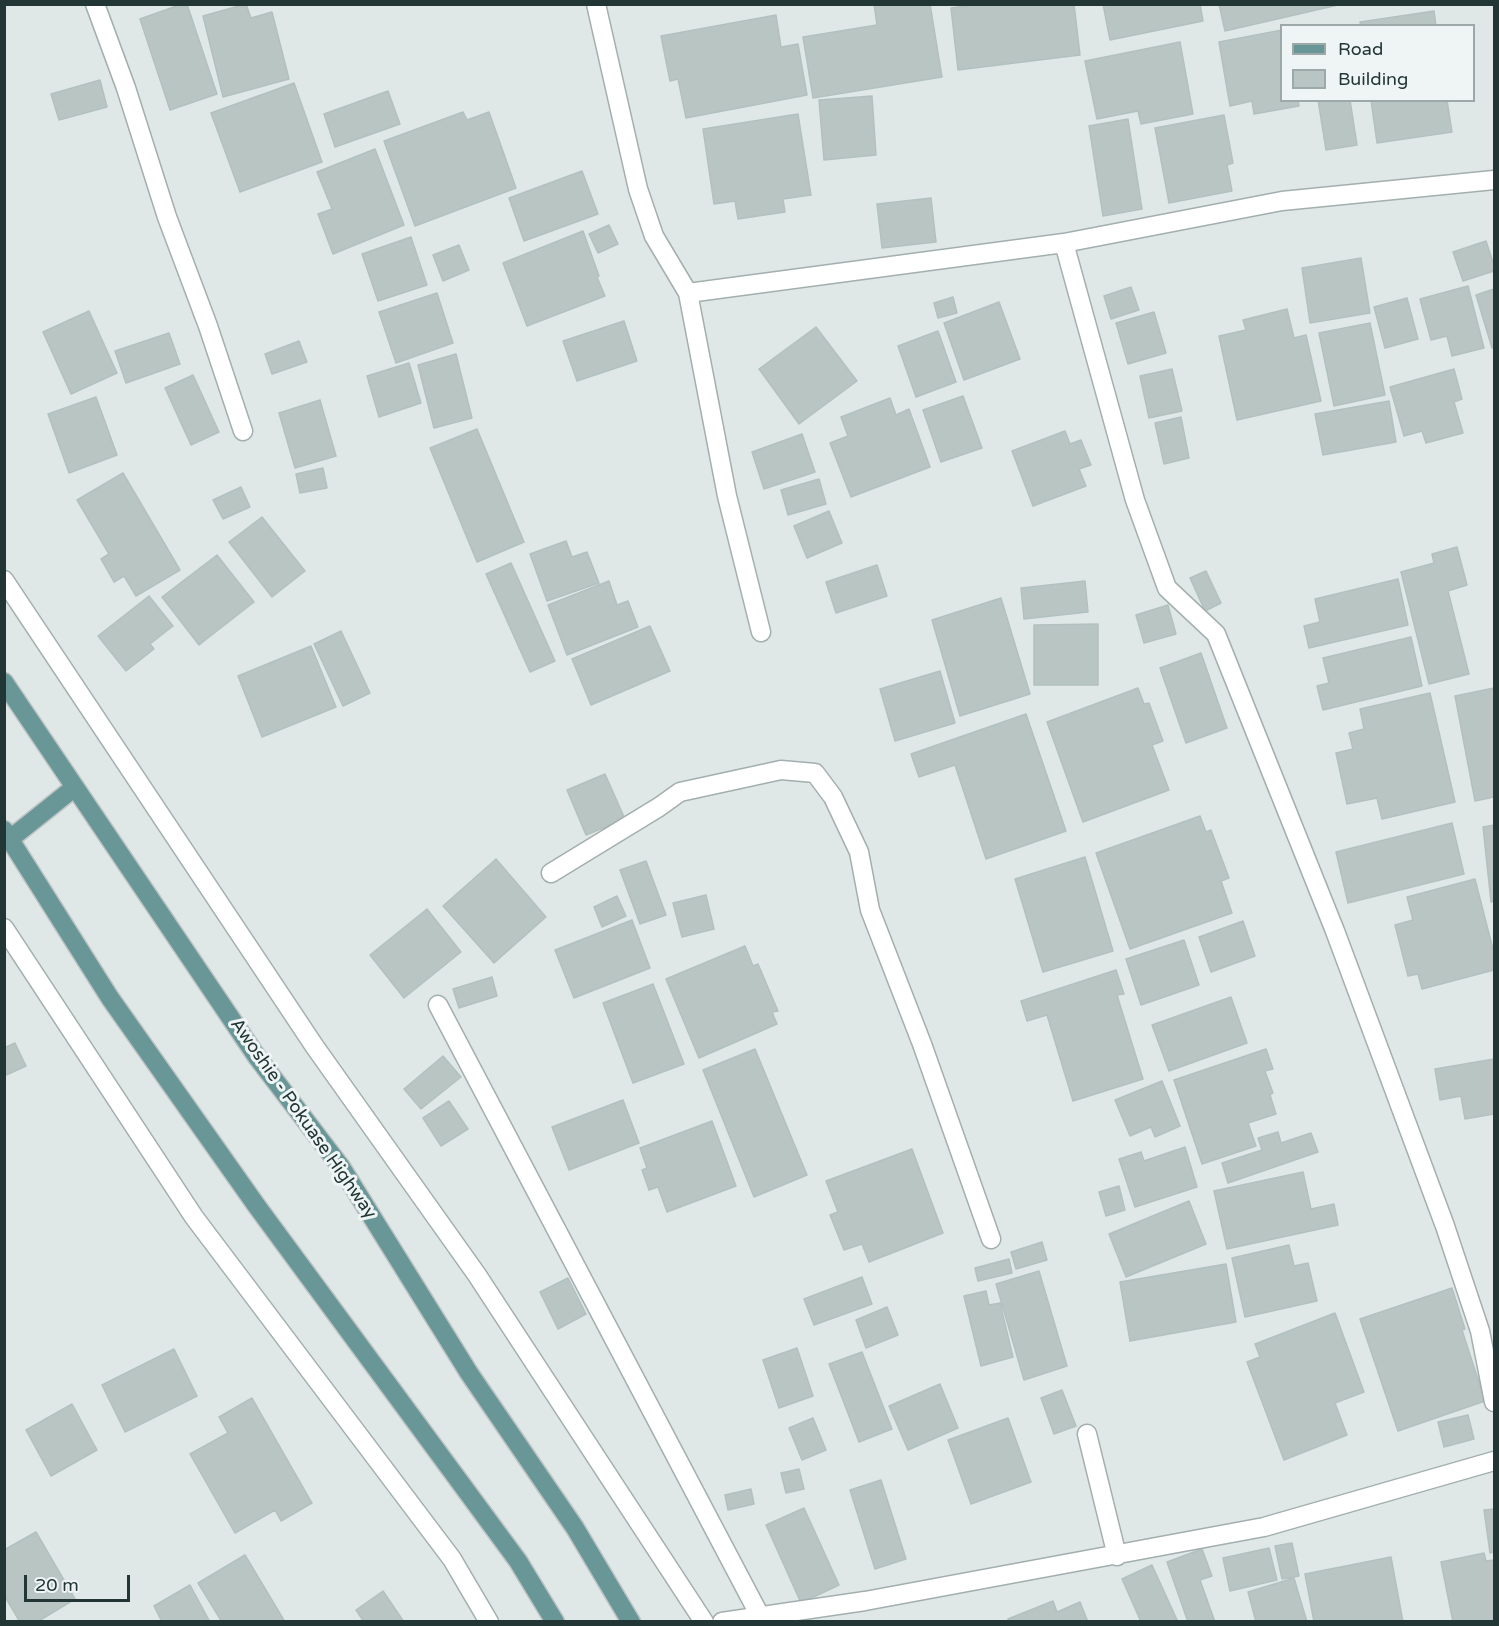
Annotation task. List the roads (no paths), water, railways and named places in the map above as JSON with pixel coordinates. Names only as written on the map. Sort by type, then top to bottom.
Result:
[{"type":"main road","name":"Awoshie - Pokuase Highway","points":[[4,682],[257,1057],[341,1167],[469,1373],[575,1528],[631,1622]]},
{"type":"main road","points":[[75,787],[7,835],[110,998],[256,1205],[518,1561],[555,1622]]},
{"type":"street","points":[[95,4],[243,431]]},
{"type":"street","points":[[596,4],[638,189],[654,236],[688,293],[728,496],[761,632]]},
{"type":"street","points":[[688,293],[1064,243],[1282,201],[1494,180]]},
{"type":"street","points":[[1064,243],[1135,500],[1167,588],[1216,634],[1335,932],[1445,1226],[1480,1331],[1494,1402]]},
{"type":"street","points":[[4,580],[315,1047],[477,1275],[704,1622]]},
{"type":"street","points":[[551,873],[660,807],[680,792],[781,770],[814,773],[833,797],[859,852],[870,910],[922,1044],[991,1239]]},
{"type":"street","points":[[4,928],[194,1217],[452,1559],[489,1622]]},
{"type":"street","points":[[438,1005],[760,1616]]},
{"type":"street","points":[[1087,1434],[1116,1556]]},
{"type":"street","points":[[722,1622],[865,1601],[1264,1527],[1494,1461]]}]
